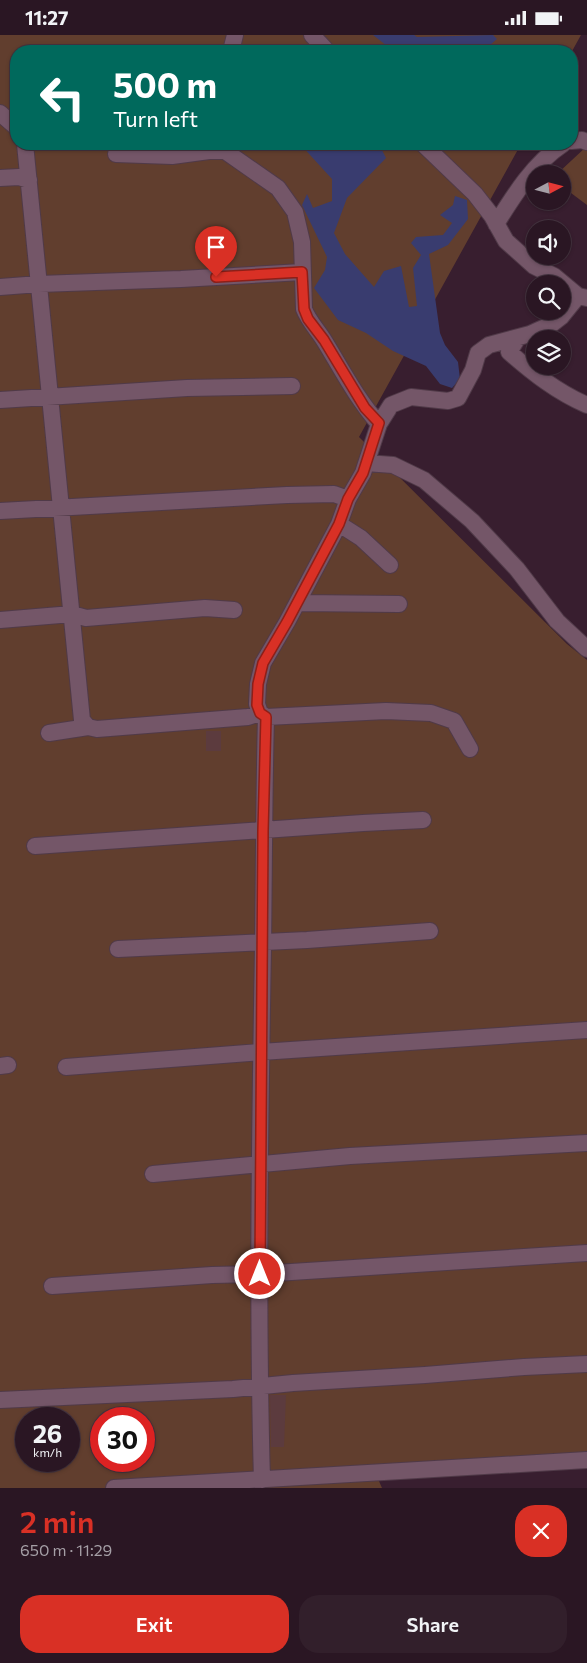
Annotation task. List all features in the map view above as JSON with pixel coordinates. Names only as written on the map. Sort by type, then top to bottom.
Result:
[{"type":"street","points":[[312,35],[321,45]]},
{"type":"street","points":[[0,113],[10,122]]},
{"type":"street","points":[[26,150],[82,720],[88,727]]},
{"type":"street","points":[[116,154],[172,155],[212,150]]},
{"type":"street","points":[[226,150],[278,188],[295,212],[302,242],[304,309],[308,319],[324,340],[365,408],[379,423]]},
{"type":"street","points":[[267,1482],[259,1386],[263,715],[257,705],[258,684],[263,663],[298,603],[339,524],[348,499],[363,473],[379,423],[392,405],[411,397],[448,401],[458,398],[478,353],[489,345],[517,339],[552,323],[582,297],[554,276],[534,266],[506,241],[492,216],[475,194],[429,150]]},
{"type":"street","points":[[496,224],[520,188],[535,170],[557,150]]},
{"type":"street","points":[[0,178],[19,177],[29,181]]},
{"type":"street","points":[[0,287],[302,272]]},
{"type":"street","points":[[517,339],[509,352],[539,377],[568,397],[587,405]]},
{"type":"street","points":[[0,400],[187,388],[292,386]]},
{"type":"street","points":[[366,463],[393,465],[424,480],[472,521],[517,569],[557,621],[587,649]]},
{"type":"street","points":[[0,511],[325,494],[334,494],[348,499]]},
{"type":"street","points":[[339,524],[361,538],[390,565]]},
{"type":"street","points":[[298,603],[399,604]]},
{"type":"street","points":[[0,620],[72,614],[86,618],[205,608],[234,610]]},
{"type":"street","points":[[49,733],[88,727],[97,729],[263,715],[386,711],[431,713],[454,721],[470,749]]},
{"type":"street","points":[[35,847],[423,820]]},
{"type":"street","points":[[118,949],[430,931]]},
{"type":"street","points":[[66,1067],[261,1051],[587,1030]]},
{"type":"street","points":[[152,1174],[350,1156],[587,1143]]},
{"type":"street","points":[[52,1286],[587,1253]]},
{"type":"street","points":[[0,1400],[151,1394],[587,1364]]},
{"type":"street","points":[[114,1488],[267,1482],[587,1460]]},
{"type":"shaded area","points":[[0,35],[581,35],[575,45],[10,45],[10,150],[518,150],[359,437],[567,644],[587,660],[587,1460],[375,1472],[382,1488],[0,1488]]},
{"type":"shaded area","points":[[587,146],[587,205],[571,193],[571,165],[567,165]]},
{"type":"water","points":[[373,35],[414,35],[417,37],[493,35],[497,39],[490,45],[386,45]]},
{"type":"water","points":[[305,150],[382,150],[386,158],[347,198],[334,233],[345,254],[374,287],[384,271],[401,266],[409,307],[417,306],[413,268],[421,255],[411,243],[416,237],[443,235],[452,223],[440,215],[453,205],[455,196],[467,200],[468,219],[448,245],[429,254],[440,333],[445,345],[458,362],[460,379],[452,388],[440,384],[426,366],[393,351],[366,333],[338,320],[314,288],[325,270],[327,257],[302,205],[307,194],[313,208],[332,201],[332,179]]},
{"type":"building","points":[[206,731],[221,731],[221,751],[206,751]]},
{"type":"building","points":[[270,1395],[286,1395],[284,1447],[271,1447]]},
{"type":"route","points":[[216,277],[302,272],[304,309],[308,319],[324,340],[365,408],[379,423],[363,473],[348,499],[339,524],[263,663],[258,684],[257,705],[260,713],[266,717],[263,831],[260,1274]]}]
